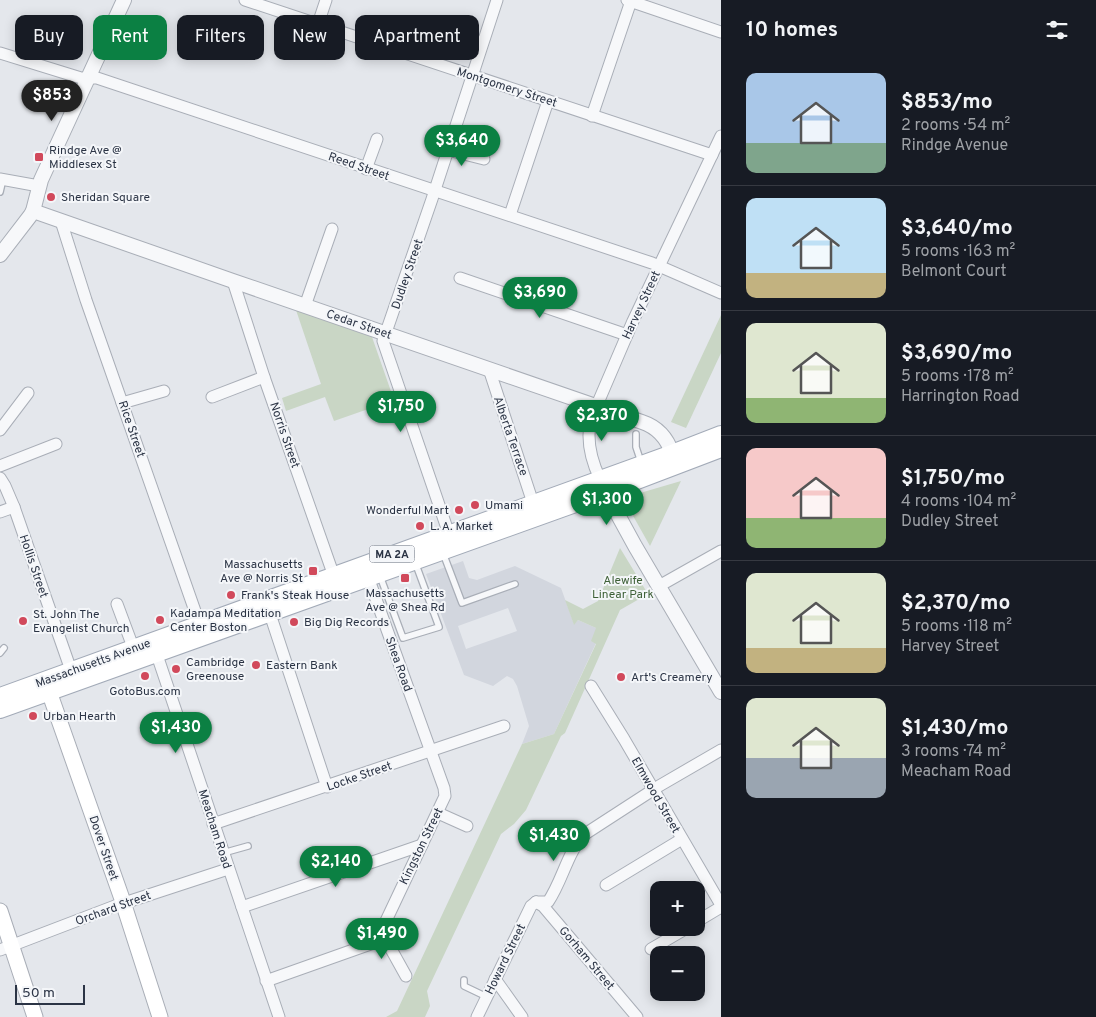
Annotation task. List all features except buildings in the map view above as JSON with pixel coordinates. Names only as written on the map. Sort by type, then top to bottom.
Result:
[{"type":"main road","name":"Massachusetts Avenue","points":[[0,710],[47,686],[73,676],[448,544],[674,460],[721,434]]},
{"type":"main road","name":"Massachusetts Avenue","points":[[202,630],[270,614],[336,582],[373,575],[415,561],[533,503],[603,486],[642,464],[674,460],[721,449]]},
{"type":"main road","name":"Massachusetts Avenue","points":[[73,676],[133,647],[154,647]]},
{"type":"main road","name":"Massachusetts Avenue","points":[[0,696],[47,686]]},
{"type":"main road","name":"Dover Street","points":[[47,686],[123,903],[160,1017]]},
{"type":"main road","points":[[0,911],[6,948],[34,1017]]},
{"type":"street","points":[[0,255],[33,211],[39,186],[124,0]]},
{"type":"street","name":"Montgomery Street","points":[[245,0],[277,5],[299,15]]},
{"type":"street","points":[[321,15],[326,0]]},
{"type":"street","name":"Dudley Street","points":[[448,544],[383,341],[498,0]]},
{"type":"street","points":[[592,116],[629,1],[721,32]]},
{"type":"street","name":"Montgomery Street","points":[[345,33],[712,155]]},
{"type":"street","name":"Reed Street","points":[[0,53],[80,78],[97,78],[366,169],[510,215],[659,266],[721,293]]},
{"type":"street","points":[[510,215],[548,101]]},
{"type":"street","name":"Harvey Street","points":[[603,486],[592,456],[589,438],[589,424],[595,406],[721,136]]},
{"type":"street","points":[[366,169],[377,139]]},
{"type":"street","points":[[448,150],[484,159]]},
{"type":"street","points":[[1,179],[39,186]]},
{"type":"street","name":"Cedar Street","points":[[33,211],[650,425],[662,435],[669,446],[674,460]]},
{"type":"street","name":"Rice Street","points":[[61,221],[86,300],[202,630]]},
{"type":"street","points":[[305,306],[332,229]]},
{"type":"street","points":[[460,278],[627,334]]},
{"type":"street","name":"Norris Street","points":[[232,281],[336,582]]},
{"type":"street","name":"Alberta Terrace","points":[[488,369],[533,503]]},
{"type":"street","points":[[212,397],[264,377]]},
{"type":"street","points":[[122,403],[164,391]]},
{"type":"street","points":[[0,430],[28,393]]},
{"type":"street","points":[[0,466],[56,444]]},
{"type":"street","name":"Hollis Street","points":[[0,478],[14,507],[73,676]]},
{"type":"street","points":[[603,486],[615,511],[721,692]]},
{"type":"street","points":[[0,512],[14,507]]},
{"type":"street","points":[[659,586],[721,551]]},
{"type":"street","name":"Shea Road","points":[[373,575],[430,751]]},
{"type":"street","points":[[117,604],[133,647]]},
{"type":"street","points":[[270,614],[327,786]]},
{"type":"street","name":"Meacham Road","points":[[154,647],[279,1017]]},
{"type":"street","name":"Elmwood Street","points":[[591,686],[721,906]]},
{"type":"street","name":"Locke Street","points":[[213,824],[504,726]]},
{"type":"street","points":[[536,902],[548,902],[555,892],[576,843],[585,834],[653,790],[721,750]]},
{"type":"street","name":"Kingston Street","points":[[266,981],[376,942],[445,796],[444,788],[430,751]]},
{"type":"street","points":[[438,813],[468,826]]},
{"type":"street","points":[[606,885],[682,839]]},
{"type":"street","points":[[242,907],[422,845]]},
{"type":"street","name":"Orchard Street","points":[[6,948],[123,903],[228,869]]},
{"type":"street","name":"Howard Street","points":[[477,1017],[530,906],[536,902]]},
{"type":"street","name":"Gorham Street","points":[[536,902],[542,906],[637,1017]]},
{"type":"street","points":[[705,916],[721,906]]},
{"type":"street","points":[[381,931],[406,976]]},
{"type":"street","points":[[656,946],[673,936]]},
{"type":"street","points":[[496,979],[522,1017]]},
{"type":"lane","points":[[0,192],[1,179]]},
{"type":"lane","points":[[636,434],[636,447],[642,464]]},
{"type":"lane","points":[[448,544],[462,603],[515,584]]},
{"type":"lane","points":[[373,575],[403,638],[439,627],[415,561]]},
{"type":"lane","points":[[223,853],[248,846]]},
{"type":"lane","points":[[464,980],[464,986],[487,997]]},
{"type":"shaded area","points":[[463,561],[469,578],[477,580],[515,566],[561,588],[574,624],[578,620],[596,628],[596,643],[554,734],[522,744],[529,726],[517,686],[513,679],[507,676],[493,686],[464,675],[426,574]],"holes":[[[508,608],[517,631],[466,649],[458,626]]]},
{"type":"green space","points":[[296,310],[372,337],[394,400],[334,421],[325,397],[286,411],[282,398],[321,384]]},
{"type":"green space","points":[[721,315],[721,353],[686,428],[671,422]]},
{"type":"green space","name":"Alewife Linear Park","points":[[681,481],[650,546],[632,514],[640,493]]},
{"type":"green space","points":[[620,548],[648,594],[620,610],[565,733],[561,736],[526,810],[514,824],[501,834],[427,991],[430,1006],[425,1017],[386,1017],[397,1011],[522,744],[554,734],[596,644],[591,641],[596,628],[578,620],[574,625],[565,600],[583,609],[598,601]]},
{"type":"place","name":"Rindge Ave @ Middlesex St","points":[[39,157]]},
{"type":"place","name":"Sheridan Square","points":[[51,197]]},
{"type":"place","name":"Umami","points":[[475,505]]},
{"type":"place","name":"Wonderful Mart","points":[[459,510]]},
{"type":"place","name":"L. A. Market","points":[[420,526]]},
{"type":"place","name":"Massachusetts Ave @ Norris St","points":[[313,571]]},
{"type":"place","name":"Massachusetts Ave @ Shea Rd","points":[[405,578]]},
{"type":"place","name":"Frank's Steak House","points":[[231,595]]},
{"type":"place","name":"Kadampa Meditation Center Boston","points":[[160,620]]},
{"type":"place","name":"St. John The Evangelist Church","points":[[23,621]]},
{"type":"place","name":"Big Dig Records","points":[[294,622]]},
{"type":"place","name":"Eastern Bank","points":[[256,665]]},
{"type":"place","name":"Cambridge Greenouse","points":[[176,669]]},
{"type":"place","name":"GotoBus.com","points":[[145,676]]},
{"type":"place","name":"Art's Creamery","points":[[621,677]]},
{"type":"place","name":"Urban Hearth","points":[[33,716]]}]
